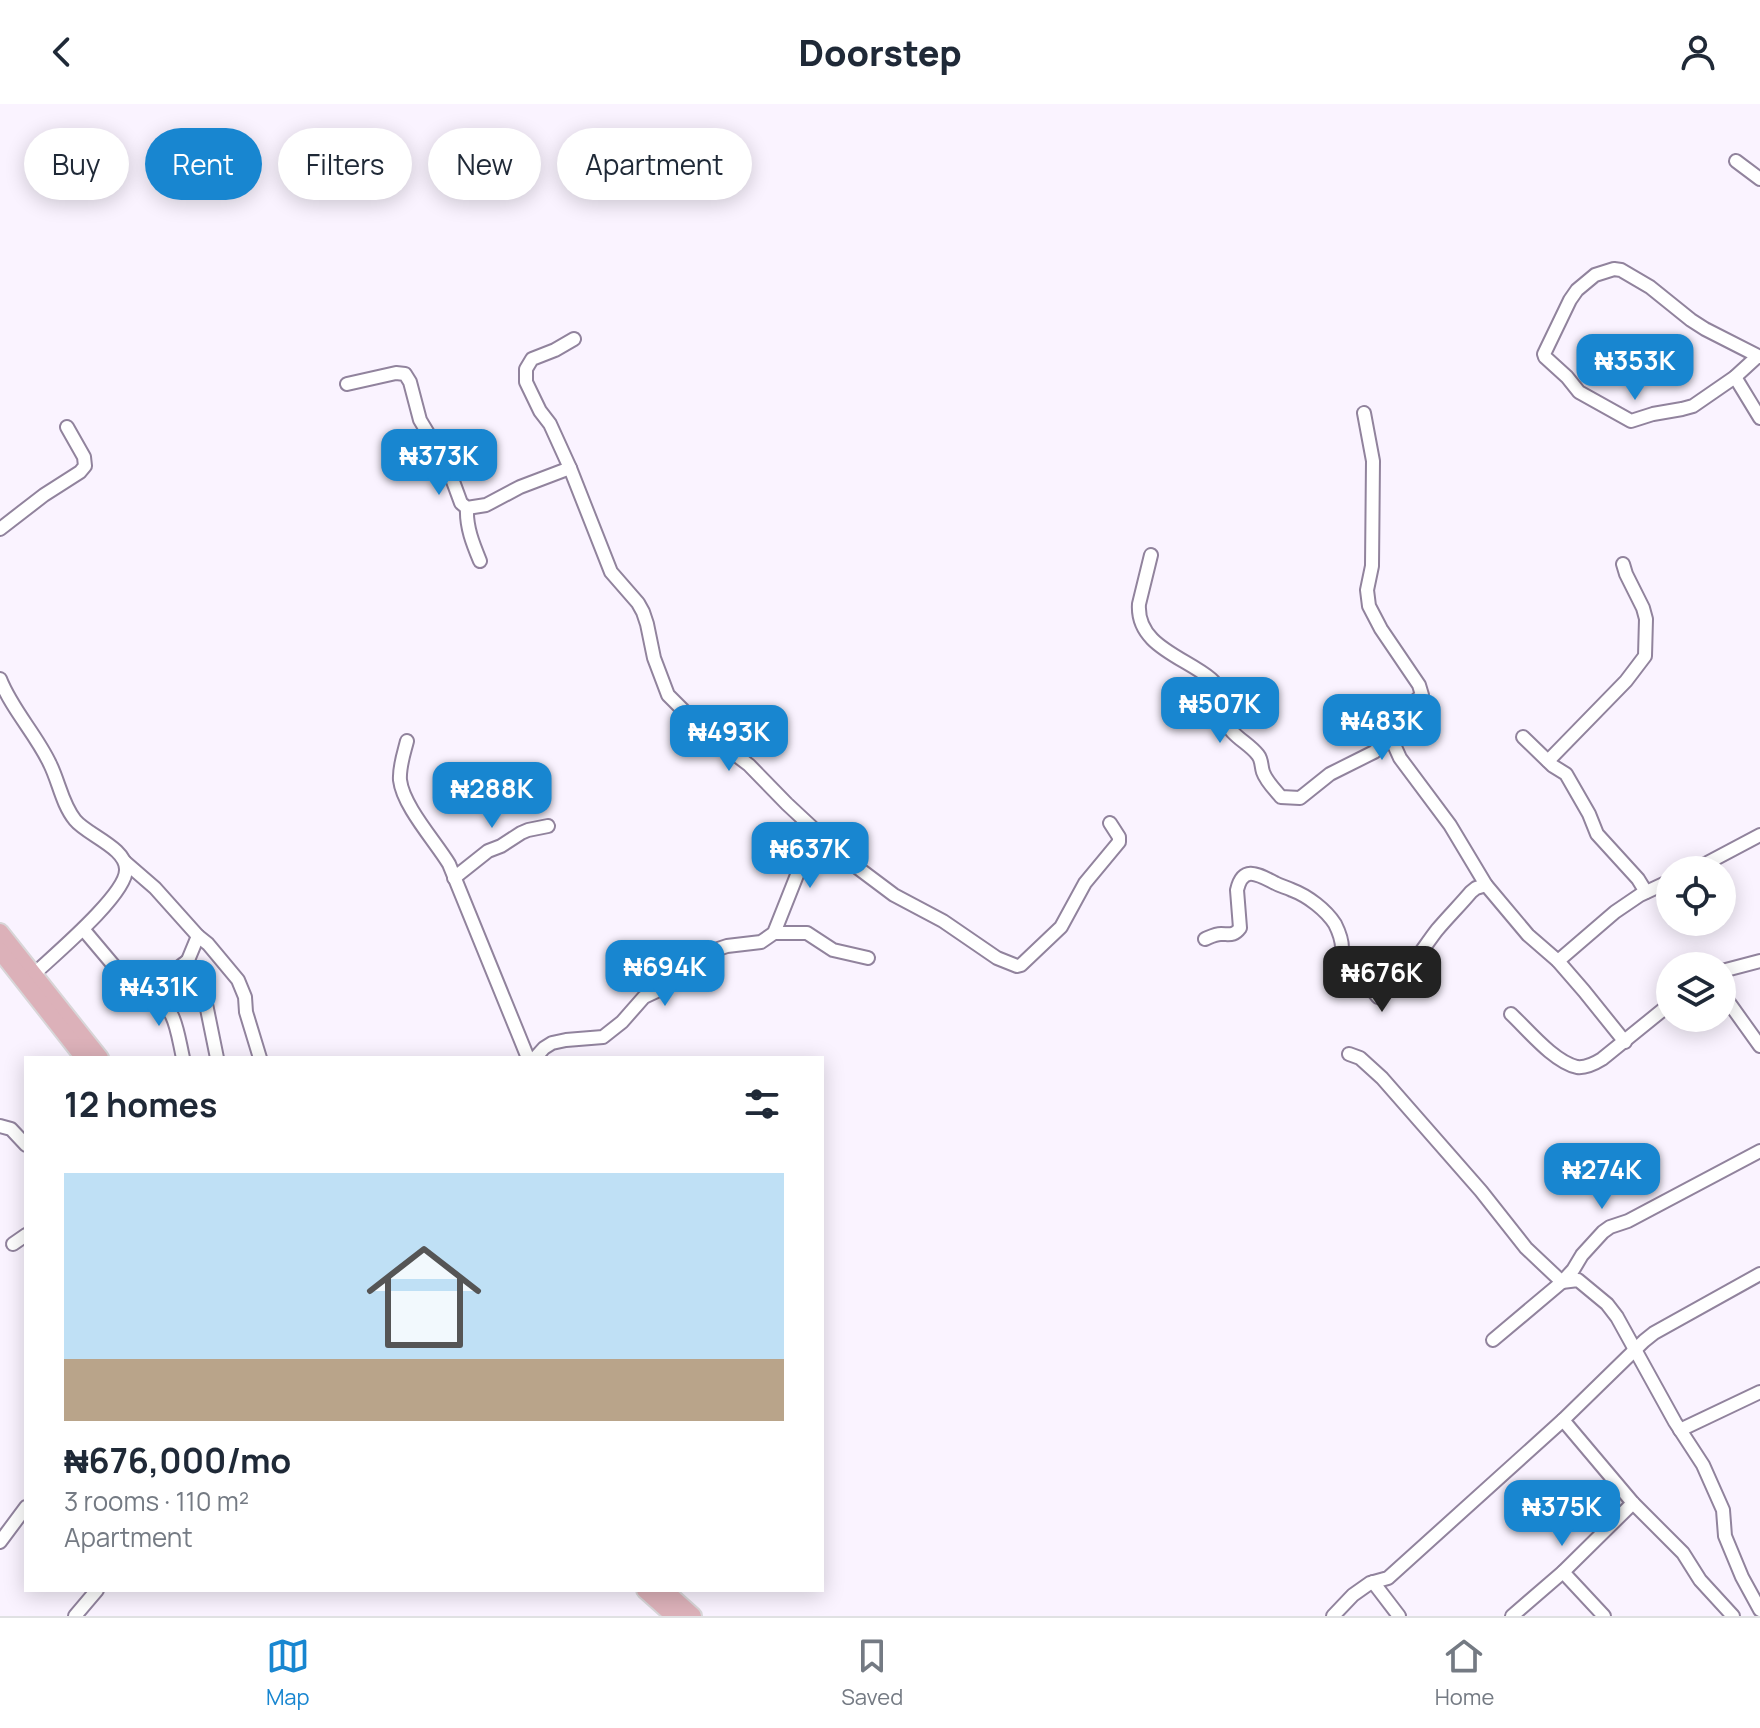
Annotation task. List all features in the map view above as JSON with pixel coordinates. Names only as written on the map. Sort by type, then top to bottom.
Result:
[{"type":"main road","points":[[0,932],[98,1056]]},
{"type":"main road","points":[[0,951],[82,1056]]},
{"type":"main road","points":[[654,1592],[674,1616]]},
{"type":"main road","points":[[655,1592],[693,1616]]},
{"type":"street","points":[[1736,161],[1760,179]]},
{"type":"street","points":[[1614,269],[1650,287],[1705,329],[1759,356],[1693,406],[1631,421],[1579,392],[1544,354],[1577,290],[1595,275],[1614,269]]},
{"type":"street","points":[[574,339],[532,359],[526,369],[526,382],[570,468],[611,572],[643,612],[654,658],[668,695],[749,765],[846,859],[894,895],[943,921],[997,958],[1017,966],[1061,927],[1085,883],[1119,842],[1110,823]]},
{"type":"street","points":[[347,384],[396,373],[405,374],[420,420],[447,465],[461,503],[467,508],[486,505],[520,487],[570,468]]},
{"type":"street","points":[[1735,377],[1760,418]]},
{"type":"street","points":[[1151,555],[1139,604],[1141,623],[1152,640],[1212,680],[1221,695],[1224,719],[1230,730],[1260,757],[1263,775],[1281,797],[1300,798],[1330,774],[1374,752],[1391,738],[1402,713],[1422,695],[1419,685],[1369,606],[1367,590],[1372,566],[1373,461],[1364,413]]},
{"type":"street","points":[[0,529],[83,469],[84,457],[67,427]]},
{"type":"street","points":[[467,508],[470,535],[480,561]]},
{"type":"street","points":[[1548,761],[1626,681],[1645,656],[1646,619],[1623,564]]},
{"type":"street","points":[[0,679],[6,694],[49,761],[76,821],[118,852],[155,888],[208,944],[243,988],[246,1012],[259,1056]]},
{"type":"street","points":[[1523,737],[1566,774],[1597,834],[1646,892]]},
{"type":"street","points":[[1391,738],[1400,758],[1450,825],[1486,885],[1528,935],[1558,961],[1625,1042]]},
{"type":"street","points":[[407,741],[400,781],[406,797],[454,878],[527,1056]]},
{"type":"street","points":[[454,878],[488,851],[528,830],[548,826]]},
{"type":"street","points":[[537,1056],[552,1043],[603,1037],[622,1022],[644,997],[678,981],[712,951],[761,942],[774,933],[799,870],[820,835]]},
{"type":"street","points":[[1720,856],[1760,835]]},
{"type":"street","points":[[33,975],[102,910],[123,881],[127,871],[125,862]]},
{"type":"street","points":[[1205,939],[1237,932],[1240,928],[1238,883],[1246,875],[1257,874],[1294,890],[1317,905],[1334,922],[1342,948],[1339,960],[1342,970],[1367,985],[1378,997],[1399,979],[1471,892],[1486,885]]},
{"type":"street","points":[[1638,879],[1656,880]]},
{"type":"street","points":[[1558,961],[1615,912],[1656,888]]},
{"type":"street","points":[[83,929],[131,986],[145,989],[186,962],[198,936]]},
{"type":"street","points":[[774,933],[807,933],[833,950],[868,958]]},
{"type":"street","points":[[1736,967],[1760,961]]},
{"type":"street","points":[[186,962],[205,999],[217,1056]]},
{"type":"street","points":[[150,987],[176,1021],[183,1056]]},
{"type":"street","points":[[1736,1013],[1760,1046]]},
{"type":"street","points":[[1511,1014],[1548,1049],[1579,1067],[1591,1065],[1656,1016]]},
{"type":"street","points":[[1349,1054],[1360,1058],[1382,1078],[1481,1191],[1526,1248],[1562,1282]]},
{"type":"street","points":[[0,1126],[11,1129],[24,1143]]},
{"type":"street","points":[[1493,1340],[1562,1282],[1582,1255],[1610,1227],[1628,1221],[1760,1151]]},
{"type":"street","points":[[13,1244],[24,1236]]},
{"type":"street","points":[[1333,1616],[1353,1595],[1373,1582],[1388,1578],[1654,1333],[1760,1274]]},
{"type":"street","points":[[1562,1282],[1578,1280],[1617,1317],[1703,1465],[1723,1510],[1725,1536],[1760,1610]]},
{"type":"street","points":[[1680,1430],[1760,1392]]},
{"type":"street","points":[[1563,1420],[1633,1503],[1683,1553],[1700,1580],[1733,1616]]},
{"type":"street","points":[[1512,1616],[1563,1572],[1633,1503]]},
{"type":"street","points":[[0,1542],[24,1510]]},
{"type":"street","points":[[1563,1572],[1604,1616]]},
{"type":"street","points":[[1373,1582],[1399,1616]]},
{"type":"street","points":[[75,1616],[95,1592]]}]
